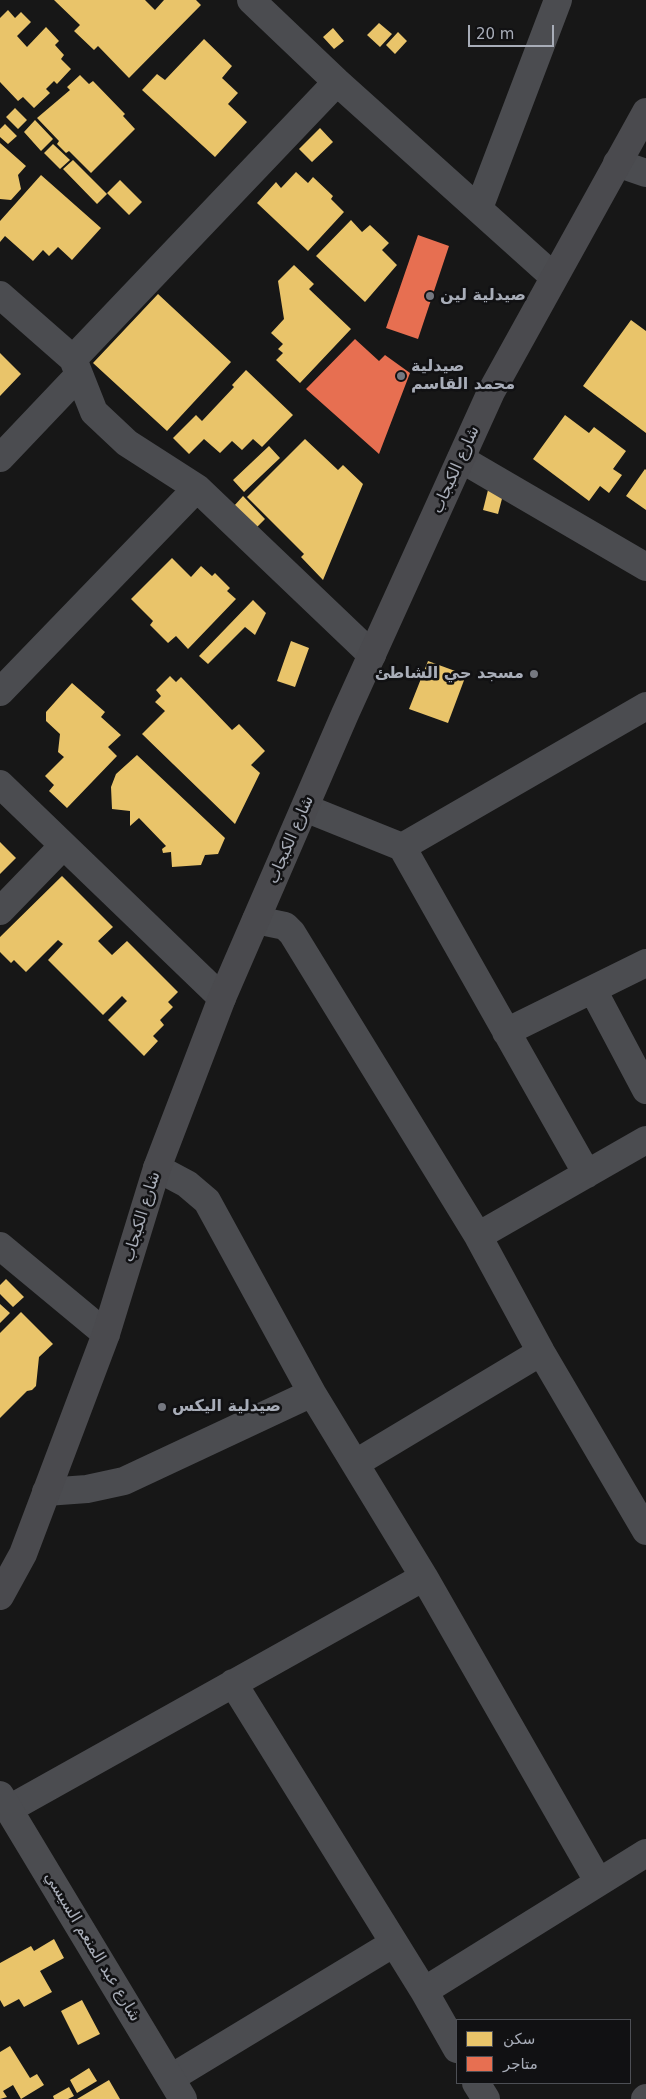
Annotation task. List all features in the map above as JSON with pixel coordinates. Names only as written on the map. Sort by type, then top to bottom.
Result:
[{"type":"main road","name":"شارع الكبجاب","points":[[0,1596],[24,1554],[106,1334],[157,1168],[222,998],[372,655],[491,392],[646,112]]},
{"type":"street","points":[[252,0],[337,82],[554,277]]},
{"type":"street","points":[[478,208],[558,0]]},
{"type":"street","points":[[0,458],[76,367],[337,82]]},
{"type":"street","points":[[617,162],[646,173]]},
{"type":"street","points":[[0,295],[76,367],[94,412],[127,443],[197,488],[372,655]]},
{"type":"street","points":[[461,459],[646,567]]},
{"type":"street","points":[[0,692],[197,488]]},
{"type":"street","points":[[402,847],[646,706]]},
{"type":"street","points":[[0,784],[222,998]]},
{"type":"street","points":[[305,808],[402,847],[587,1174]]},
{"type":"street","points":[[0,911],[63,846]]},
{"type":"street","points":[[256,920],[285,926],[292,933],[478,1236],[541,1352],[646,1530]]},
{"type":"street","points":[[506,1032],[646,962]]},
{"type":"street","points":[[592,990],[646,1090]]},
{"type":"street","points":[[478,1236],[646,1140]]},
{"type":"street","points":[[157,1168],[187,1184],[207,1201],[312,1393],[424,1577],[598,1881]]},
{"type":"street","points":[[0,1246],[106,1334]]},
{"type":"street","points":[[356,1463],[541,1352]]},
{"type":"street","points":[[46,1492],[87,1489],[124,1481],[312,1393]]},
{"type":"street","points":[[5,1802],[233,1682],[424,1577]]},
{"type":"street","points":[[233,1682],[424,1991],[456,2047]]},
{"type":"street","name":"شارع عبد المنعم السيسي","points":[[5,1802],[177,2088]]},
{"type":"street","points":[[424,1991],[598,1881],[646,1853]]},
{"type":"street","points":[[177,2088],[394,1943]]},
{"type":"street","points":[[477,2084],[486,2099]]},
{"type":"building: سكن","points":[[54,0],[145,0],[155,10],[164,0],[196,0],[201,5],[129,78],[98,46],[94,50],[74,31],[80,25]]},
{"type":"building: سكن","points":[[8,10],[15,18],[21,12],[31,22],[17,36],[27,47],[46,27],[59,41],[55,45],[64,55],[61,59],[71,69],[57,84],[54,81],[46,89],[50,93],[34,108],[23,97],[18,101],[0,82],[0,18]]},
{"type":"building: سكن","points":[[379,23],[392,34],[380,47],[367,35]]},
{"type":"building: سكن","points":[[333,28],[344,41],[334,49],[323,37]]},
{"type":"building: سكن","points":[[398,32],[407,41],[395,54],[386,45]]},
{"type":"building: سكن","points":[[204,39],[232,66],[222,78],[238,93],[228,104],[247,122],[215,157],[142,90],[157,74],[165,80]]},
{"type":"building: سكن","points":[[80,75],[89,84],[93,81],[125,114],[123,116],[135,129],[91,173],[69,151],[66,153],[57,144],[59,141],[37,118],[70,90],[67,87]]},
{"type":"building: سكن","points":[[15,108],[27,120],[18,129],[6,117]]},
{"type":"building: سكن","points":[[35,120],[53,139],[41,151],[24,132]]},
{"type":"building: سكن","points":[[5,124],[17,136],[8,144],[0,137],[0,129]]},
{"type":"building: سكن","points":[[320,128],[333,142],[312,162],[299,149]]},
{"type":"building: سكن","points":[[0,143],[26,166],[18,175],[21,189],[11,200],[0,199]]},
{"type":"building: سكن","points":[[53,144],[70,160],[60,169],[44,153]]},
{"type":"building: سكن","points":[[73,160],[107,194],[97,204],[63,169]]},
{"type":"building: سكن","points":[[296,172],[308,183],[313,177],[333,196],[331,199],[344,212],[308,251],[257,203],[276,182],[281,188]]},
{"type":"building: سكن","points":[[41,175],[101,228],[72,260],[58,247],[49,256],[43,250],[33,261],[5,236],[0,242],[0,221]]},
{"type":"building: سكن","points":[[120,180],[142,202],[129,215],[107,193]]},
{"type":"building: سكن","points":[[351,220],[362,232],[370,225],[389,243],[382,250],[397,265],[365,302],[316,256]]},
{"type":"building: سكن","points":[[294,265],[314,284],[309,289],[351,329],[300,383],[276,360],[283,353],[278,349],[283,344],[271,333],[284,319],[278,281]]},
{"type":"building: سكن","points":[[158,294],[231,362],[167,431],[93,363]]},
{"type":"building: سكن","points":[[631,320],[646,331],[646,433],[583,386]]},
{"type":"building: سكن","points":[[0,353],[21,374],[0,396]]},
{"type":"building: سكن","points":[[246,370],[293,415],[262,447],[253,439],[242,450],[232,441],[220,453],[204,439],[189,454],[173,438],[196,415],[202,421],[234,387],[232,385]]},
{"type":"building: سكن","points":[[565,415],[589,433],[594,427],[626,451],[613,469],[622,475],[609,493],[600,486],[589,501],[533,459]]},
{"type":"building: سكن","points":[[305,439],[338,470],[343,465],[363,484],[323,580],[301,557],[304,554],[247,497]]},
{"type":"building: سكن","points":[[269,446],[280,458],[244,492],[233,480]]},
{"type":"building: سكن","points":[[646,470],[646,510],[626,496]]},
{"type":"building: سكن","points":[[489,486],[504,491],[498,514],[483,510]]},
{"type":"building: سكن","points":[[243,496],[265,519],[256,528],[234,506]]},
{"type":"building: سكن","points":[[172,558],[191,577],[201,566],[212,576],[215,573],[230,588],[227,591],[236,599],[188,649],[176,636],[168,643],[150,625],[153,621],[131,599]]},
{"type":"building: سكن","points":[[253,600],[266,613],[255,635],[245,627],[208,664],[199,656]]},
{"type":"building: سكن","points":[[291,641],[309,648],[295,687],[277,681]]},
{"type":"building: سكن","points":[[428,661],[466,675],[448,723],[409,709]]},
{"type":"building: سكن","points":[[170,676],[176,682],[181,677],[232,730],[239,724],[265,751],[251,765],[260,773],[235,824],[142,734],[165,711],[155,702],[161,696],[156,690]]},
{"type":"building: سكن","points":[[72,683],[105,712],[101,717],[121,735],[108,747],[117,756],[67,808],[49,791],[54,785],[45,776],[64,757],[58,752],[60,734],[46,721],[46,712]]},
{"type":"building: سكن","points":[[137,755],[225,838],[218,854],[205,855],[201,865],[172,867],[171,852],[163,853],[162,849],[166,846],[139,818],[130,826],[130,811],[112,809],[111,787],[116,774]]},
{"type":"building: سكن","points":[[0,842],[16,858],[0,874]]},
{"type":"building: سكن","points":[[62,876],[113,927],[98,941],[112,955],[127,941],[178,992],[168,1002],[173,1007],[160,1020],[164,1025],[153,1036],[158,1041],[144,1056],[108,1020],[127,1001],[122,996],[103,1015],[48,960],[63,944],[58,940],[26,972],[14,960],[11,963],[0,952],[0,937]]},
{"type":"building: سكن","points":[[6,1279],[24,1297],[13,1307],[0,1294],[0,1285]]},
{"type":"building: سكن","points":[[0,1304],[10,1313],[0,1323]]},
{"type":"building: سكن","points":[[21,1312],[53,1344],[39,1357],[36,1386],[32,1390],[27,1391],[0,1418],[0,1333]]},
{"type":"building: سكن","points":[[54,1939],[64,1958],[40,1971],[52,1992],[24,2007],[19,1999],[4,2007],[0,2000],[0,1963],[31,1946],[34,1951]]},
{"type":"building: سكن","points":[[82,2000],[100,2034],[78,2045],[61,2011]]},
{"type":"building: سكن","points":[[10,2046],[30,2078],[37,2074],[44,2085],[21,2099],[13,2085],[3,2091],[7,2097],[0,2099],[0,2052]]},
{"type":"building: سكن","points":[[89,2068],[97,2081],[77,2093],[70,2080]]},
{"type":"building: سكن","points":[[109,2080],[120,2099],[77,2099]]},
{"type":"building: سكن","points":[[69,2087],[74,2096],[68,2099],[54,2099],[53,2096]]},
{"type":"building: متاجر","points":[[418,235],[449,246],[418,339],[386,328]]},
{"type":"building: متاجر","points":[[355,339],[379,361],[385,355],[410,373],[379,454],[306,389]]},
{"type":"place","name":"صيدلية لين","points":[[430,296]]},
{"type":"place","name":"صيدلية محمد القاسم","points":[[401,376]]},
{"type":"place","name":"مسجد حي الشاطئ","points":[[534,674]]},
{"type":"place","name":"صيدلية اليكس","points":[[162,1407]]}]
